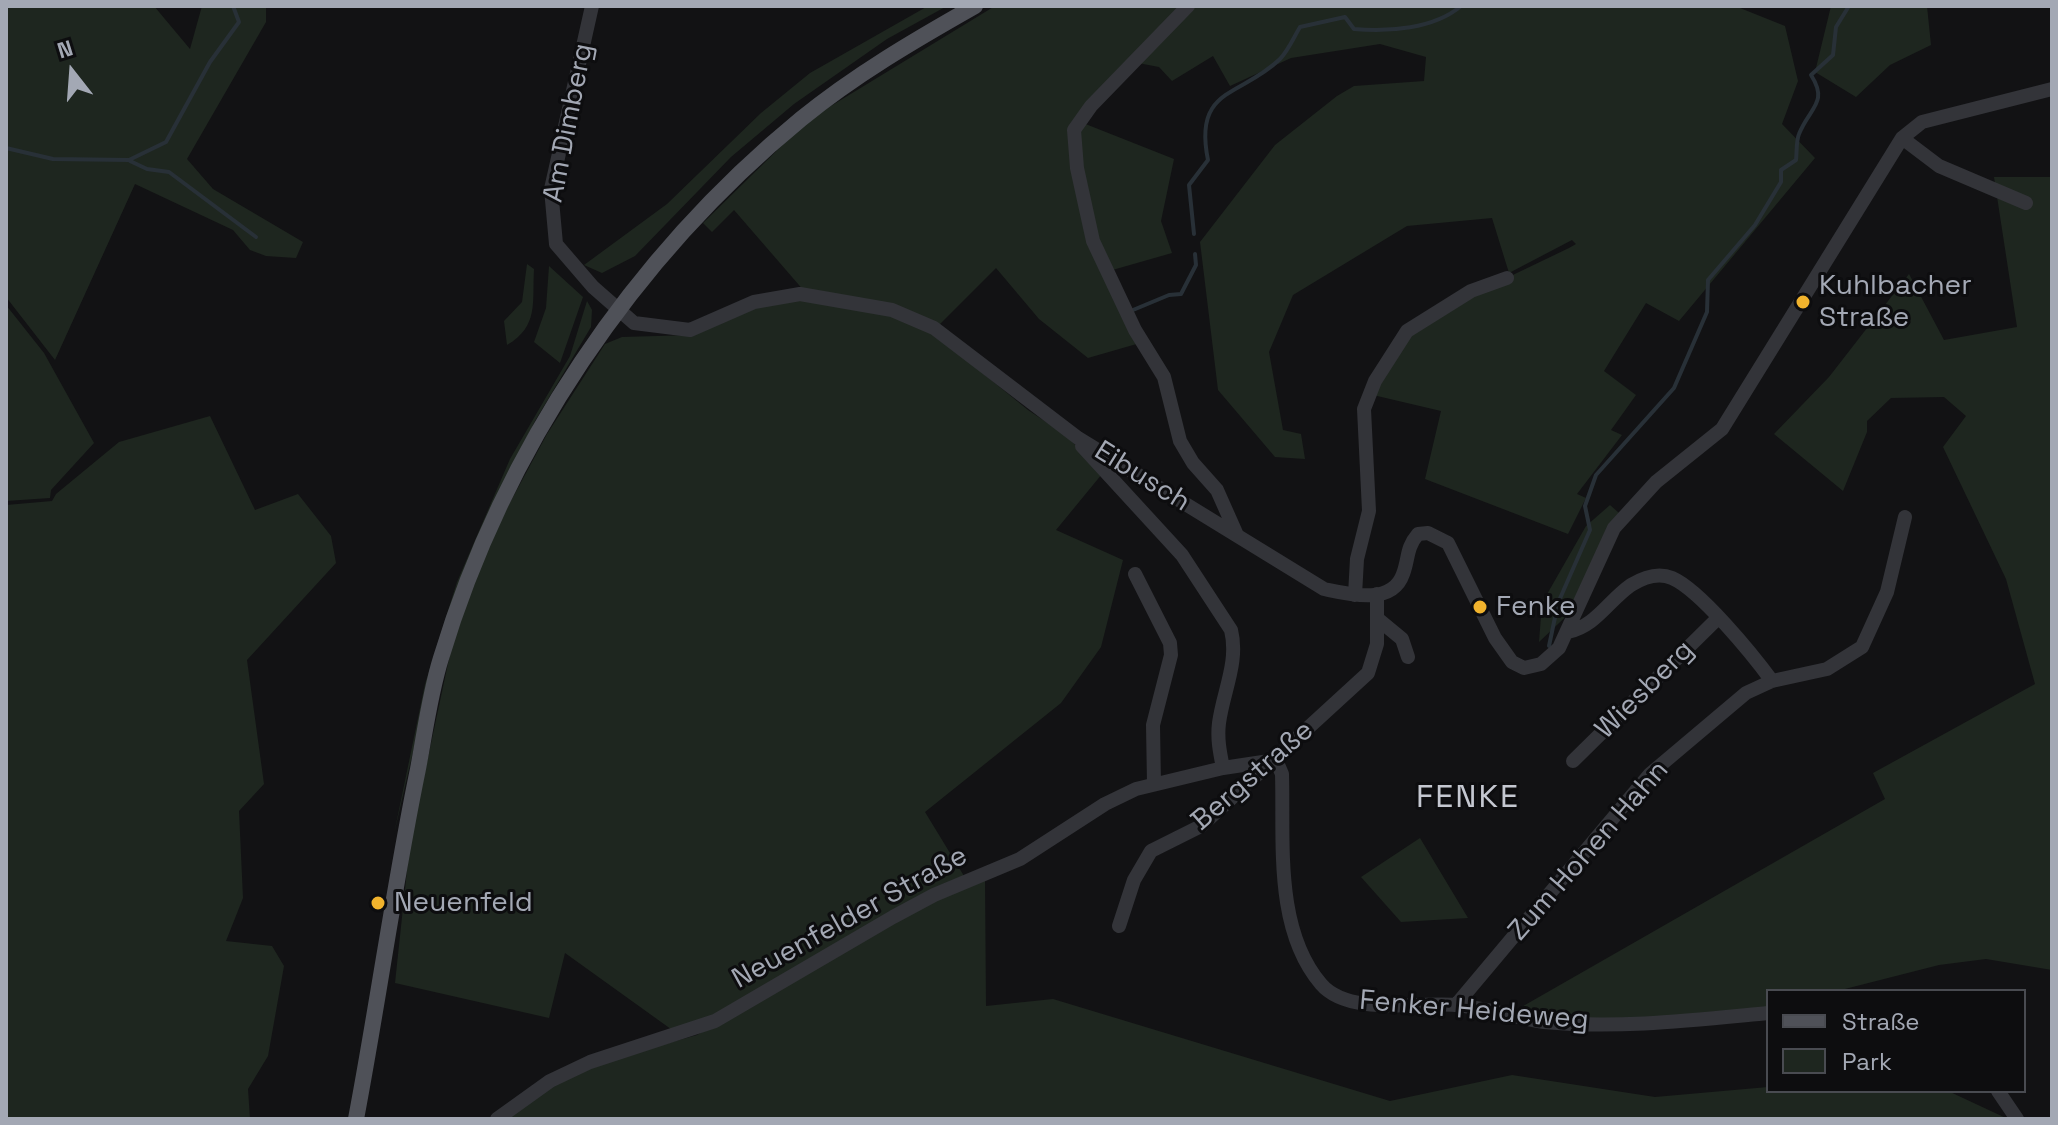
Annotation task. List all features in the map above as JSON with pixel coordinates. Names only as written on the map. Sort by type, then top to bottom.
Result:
[{"type":"main road","points":[[356,1119],[392,897],[440,660],[479,549],[517,473],[561,395],[617,311],[692,223],[803,118],[896,50],[975,6]]},
{"type":"street","name":"Am Dimberg","points":[[592,6],[551,189],[551,219],[556,244],[617,311]]},
{"type":"street","points":[[1188,6],[1091,106],[1074,130],[1077,168],[1093,241],[1106,273],[1164,377],[1180,441],[1193,463],[1217,490],[1237,535]]},
{"type":"street","points":[[1377,594],[1397,585],[1403,575],[1408,546],[1418,534],[1428,533],[1448,543],[1495,638],[1512,662],[1524,668],[1541,664],[1559,648],[1568,632],[1614,528],[1656,482],[1722,429],[1902,138],[1922,122],[2052,89]]},
{"type":"street","points":[[1902,138],[1939,166],[2026,203]]},
{"type":"street","points":[[1355,595],[1357,559],[1369,511],[1364,409],[1375,381],[1407,331],[1471,291],[1507,278]]},
{"type":"street","name":"Eibusch","points":[[617,311],[634,323],[690,330],[754,302],[800,294],[892,310],[934,328],[1078,438],[1324,589],[1355,595],[1377,594]]},
{"type":"street","points":[[1078,438],[1103,470],[1182,555],[1231,630],[1234,643],[1232,667],[1219,723],[1223,768]]},
{"type":"street","name":"Zum Hohen Hahn","points":[[1456,1005],[1650,774],[1746,693],[1772,681],[1827,669],[1862,647],[1887,592],[1905,517]]},
{"type":"street","points":[[1135,574],[1170,643],[1171,655],[1153,725],[1154,784]]},
{"type":"street","points":[[1568,632],[1585,628],[1631,585],[1651,575],[1671,577],[1690,590],[1749,649],[1772,681]]},
{"type":"street","name":"Bergstraße","points":[[1119,926],[1134,880],[1151,851],[1201,826],[1248,784],[1258,771],[1276,760],[1290,742],[1358,686],[1374,659],[1379,620],[1377,594]]},
{"type":"street","name":"Wiesberg","points":[[1573,761],[1717,619]]},
{"type":"street","points":[[1379,620],[1402,639],[1408,657]]},
{"type":"street","name":"Neuenfelder Straße","points":[[497,1119],[550,1081],[590,1062],[715,1021],[934,895],[1020,859],[1105,804],[1154,784],[1276,760]]},
{"type":"street","name":"Fenker Heideweg","points":[[1276,760],[1282,774],[1285,870],[1293,929],[1305,959],[1322,986],[1343,999],[1377,1005],[1456,1005],[1544,1022],[1612,1024],[1766,1013]]},
{"type":"street","points":[[1999,1093],[2017,1119]]},
{"type":"green space","points":[[6,6],[154,6],[190,49],[202,6],[266,6],[266,22],[187,159],[213,189],[303,242],[296,258],[266,256],[250,250],[233,230],[135,184],[55,360],[6,297]]},
{"type":"green space","points":[[928,6],[947,6],[887,39],[794,104],[731,157],[635,256],[602,273],[584,265],[667,204],[761,113],[810,73]]},
{"type":"green space","points":[[995,6],[1183,6],[1073,129],[1091,242],[1140,343],[1088,358],[1039,319],[996,268],[939,325],[805,292],[734,210],[712,232],[703,223],[808,120]]},
{"type":"green space","points":[[1191,6],[1735,6],[1785,26],[1798,81],[1782,124],[1815,158],[1679,321],[1646,303],[1604,371],[1636,395],[1611,430],[1622,435],[1577,494],[1586,498],[1568,534],[1425,479],[1441,411],[1373,395],[1408,337],[1469,296],[1576,244],[1572,240],[1509,273],[1492,218],[1407,226],[1293,295],[1269,352],[1283,430],[1301,434],[1305,459],[1275,457],[1218,390],[1200,242],[1275,145],[1354,86],[1424,81],[1426,57],[1380,44],[1291,58],[1230,86],[1213,56],[1172,81],[1159,67],[1138,63]]},
{"type":"green space","points":[[1831,6],[1927,6],[1931,45],[1890,65],[1856,97],[1815,72]]},
{"type":"green space","points":[[1083,123],[1174,159],[1161,221],[1172,253],[1109,271],[1087,207],[1079,132]]},
{"type":"green space","points":[[1994,177],[2052,177],[2052,970],[1986,959],[1939,965],[1845,989],[1766,989],[1766,1011],[1607,1021],[1542,1018],[1511,1013],[1885,799],[1873,773],[2035,684],[2006,579],[1943,447],[1966,416],[1944,397],[1891,398],[1867,421],[1867,432],[1843,491],[1774,434],[1829,377],[1909,274],[1944,340],[2017,327]]},
{"type":"green space","points":[[527,264],[534,269],[532,313],[524,330],[507,345],[504,321],[522,302]]},
{"type":"green space","points":[[549,266],[583,297],[560,363],[534,342],[546,308]]},
{"type":"green space","points":[[798,298],[892,313],[932,332],[1028,410],[1067,436],[1102,474],[1056,530],[1123,560],[1101,647],[1061,703],[925,812],[964,876],[736,1006],[675,1032],[565,953],[549,1018],[395,983],[410,842],[453,640],[484,551],[547,434],[605,344],[622,337],[692,335],[755,305]]},
{"type":"green space","points":[[587,301],[592,310],[591,327],[535,421],[491,509],[422,713],[394,834],[425,684],[457,582],[510,459],[570,356]]},
{"type":"green space","points":[[6,305],[44,353],[94,443],[51,490],[50,498],[6,501]]},
{"type":"green space","points":[[210,416],[255,510],[298,494],[331,536],[336,563],[247,660],[264,784],[239,811],[243,898],[226,941],[272,946],[284,966],[268,1056],[248,1089],[250,1119],[6,1119],[6,505],[52,501],[56,494],[119,442]]},
{"type":"green space","points":[[1610,505],[1619,513],[1577,606],[1539,642],[1542,603],[1586,526]]},
{"type":"green space","points":[[1420,838],[1468,918],[1401,922],[1361,877]]},
{"type":"green space","points":[[985,880],[986,1006],[1053,999],[1390,1101],[1512,1075],[1655,1097],[1766,1087],[1766,1093],[1952,1093],[2008,1119],[506,1119],[546,1089],[595,1064],[697,1035],[932,900]]},
{"type":"waterway","points":[[6,148],[53,159],[129,160],[166,142],[210,62],[239,22],[233,6]]},
{"type":"waterway","points":[[1194,234],[1189,185],[1208,160],[1205,136],[1207,119],[1224,96],[1280,59],[1300,27],[1345,17],[1354,29],[1410,27],[1438,20],[1461,6]]},
{"type":"waterway","points":[[1549,646],[1558,603],[1590,530],[1585,506],[1596,475],[1674,388],[1707,312],[1708,280],[1755,225],[1781,182],[1781,170],[1796,160],[1799,134],[1818,99],[1811,75],[1833,55],[1836,27],[1849,6]]},
{"type":"waterway","points":[[130,161],[147,169],[169,172],[256,237]]},
{"type":"waterway","points":[[1133,310],[1169,295],[1181,294],[1196,265],[1195,254]]},
{"type":"place","name":"Kuhlbacher Straße","points":[[1803,302]]},
{"type":"place","name":"Fenke","points":[[1480,607]]},
{"type":"place","name":"Neuenfeld","points":[[378,903]]},
{"type":"district","name":"FENKE","points":[[1468,798]]}]
